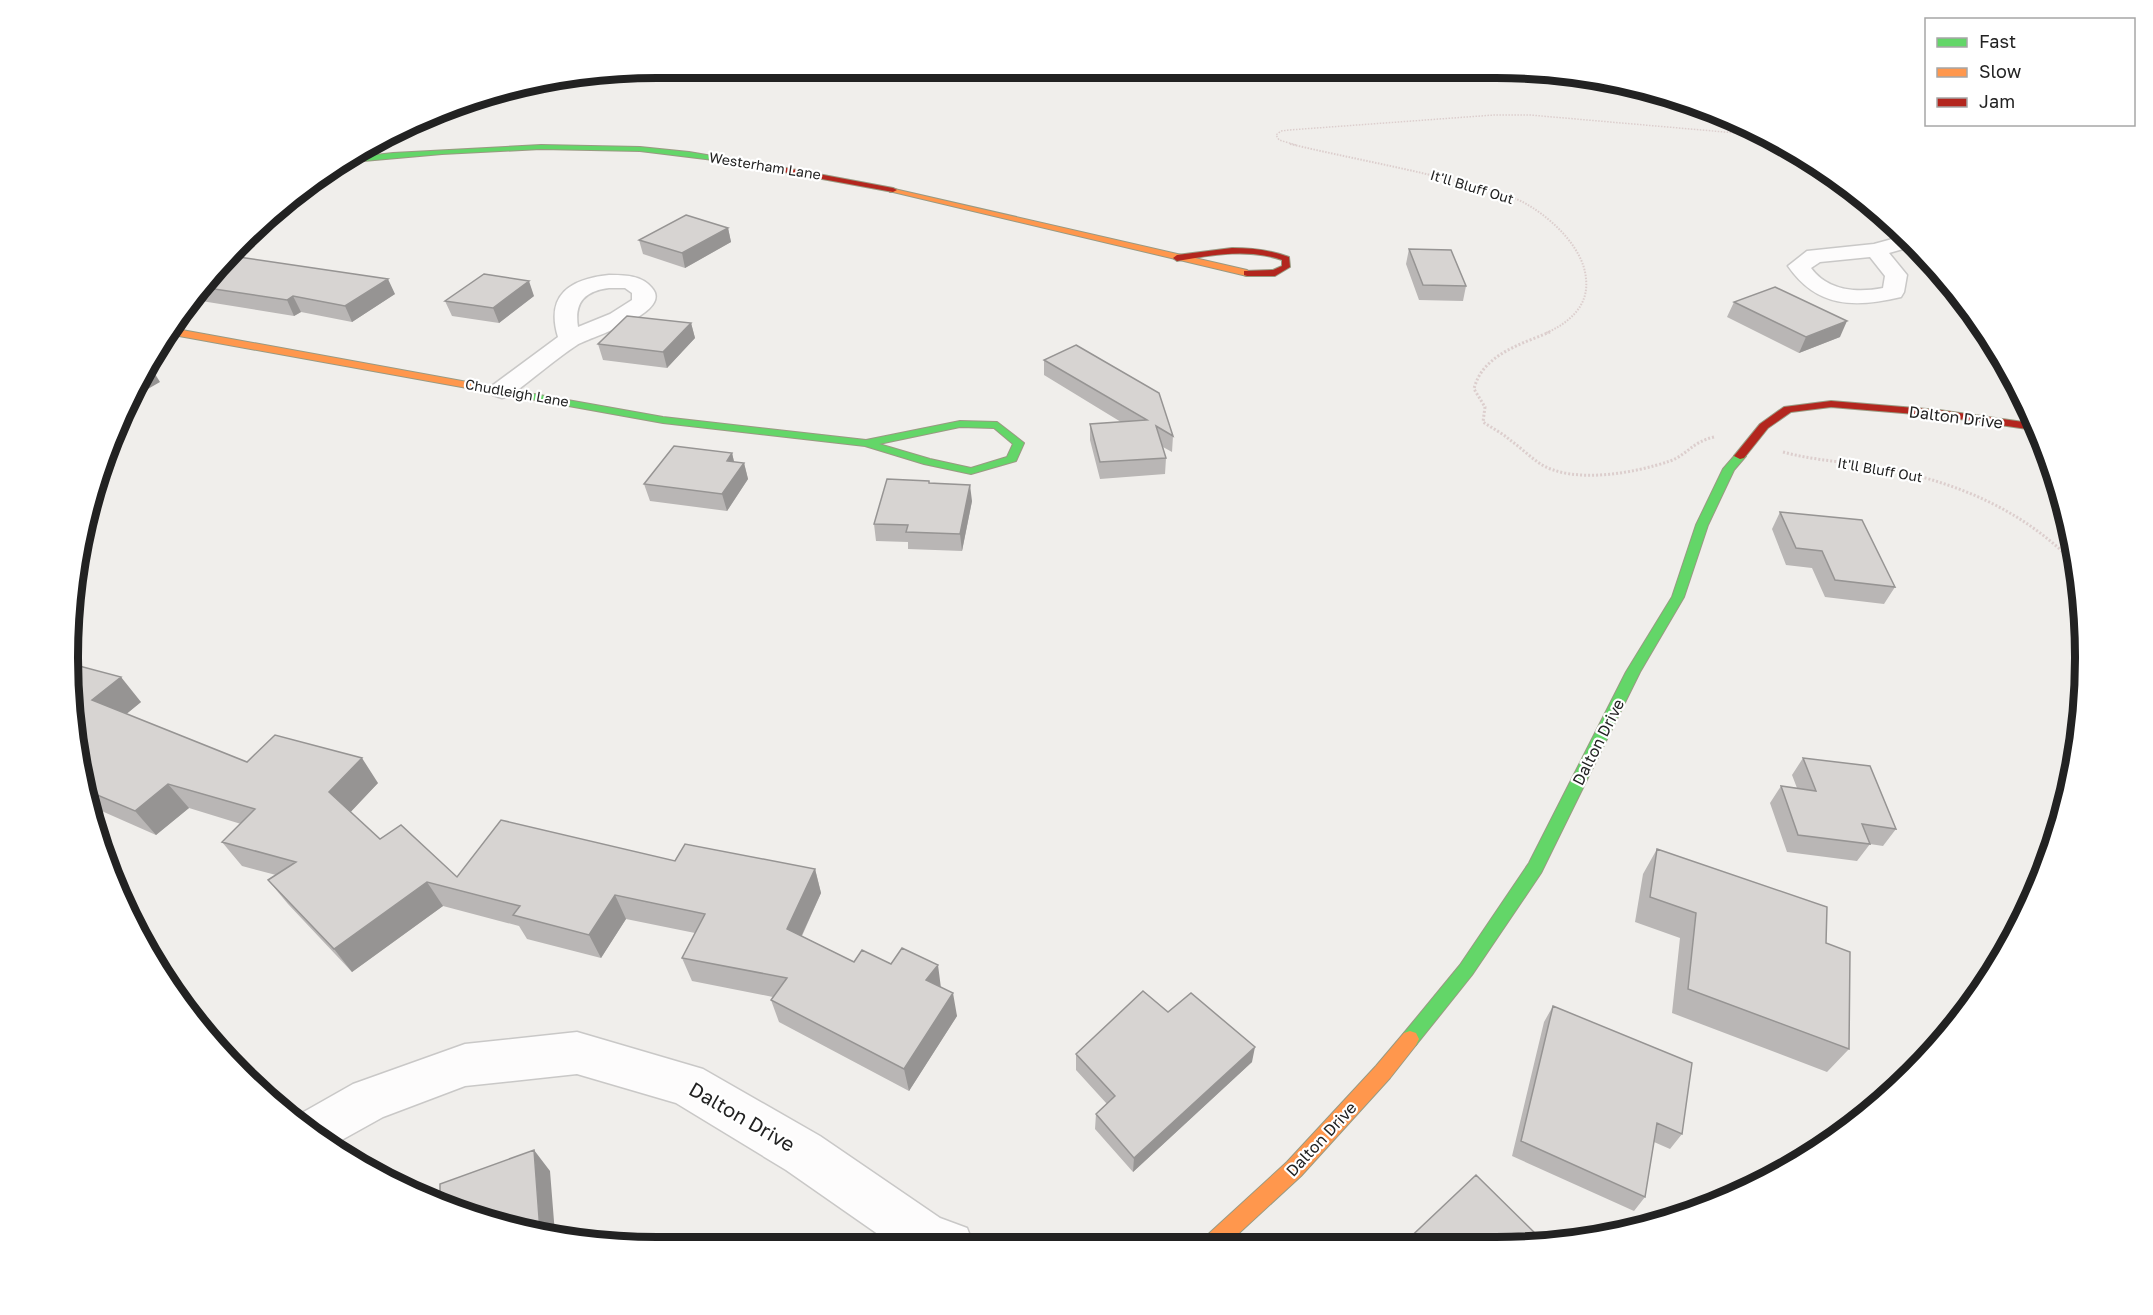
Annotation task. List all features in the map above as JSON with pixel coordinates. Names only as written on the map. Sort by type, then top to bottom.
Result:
[{"type":"street","name":"Westerham Lane","points":[[364,159],[420,152],[565,147],[642,149],[716,157],[863,183],[1010,216],[1177,258],[1254,274],[1275,273],[1286,267],[1286,259],[1273,252],[1254,249],[1177,258]]},
{"type":"street","points":[[1875,250],[1900,243]]},
{"type":"street","name":"Chudleigh Lane","points":[[178,333],[663,420],[866,443],[928,462],[972,471],[1012,459],[1019,443],[997,425],[960,424],[866,443]]},
{"type":"street","points":[[502,390],[570,339]]},
{"type":"street","name":"Dalton Drive","points":[[1220,1237],[1294,1169],[1383,1072],[1479,952],[1535,868],[1633,672],[1678,597],[1702,525],[1729,469],[1764,426],[1788,409],[1831,404],[1939,413],[2026,426]]},
{"type":"street","name":"Dalton Drive","points":[[319,1127],[369,1100],[465,1065],[577,1053],[687,1084],[803,1153],[925,1237]]},
{"type":"path","name":"It'll Bluff Out","points":[[1742,134],[1539,116],[1494,115],[1289,130],[1281,131],[1276,135],[1280,140],[1291,144],[1386,163],[1490,190],[1532,207],[1568,236],[1586,274],[1587,285],[1579,310],[1565,325],[1506,351],[1490,362],[1476,381],[1474,390],[1485,407],[1483,422],[1511,440],[1540,464],[1562,472],[1582,475],[1617,473],[1672,460],[1700,440],[1731,432],[1754,438],[1778,450],[1798,456],[1924,477],[1959,490],[2028,522],[2066,554]]},
{"type":"building","points":[[686,215],[728,228],[682,253],[639,240]]},
{"type":"building","points":[[1409,249],[1451,250],[1466,286],[1423,285]]},
{"type":"building","points":[[239,257],[388,279],[345,306],[293,296],[287,300],[211,289]]},
{"type":"building","points":[[484,274],[529,281],[493,308],[445,301]]},
{"type":"building","points":[[1775,287],[1847,321],[1806,337],[1734,302]]},
{"type":"building","points":[[627,316],[691,323],[663,352],[598,344]]},
{"type":"building","points":[[1076,345],[1159,393],[1173,436],[1156,426],[1166,458],[1100,462],[1090,424],[1147,420],[1044,360]]},
{"type":"building","points":[[674,446],[732,453],[727,461],[744,463],[722,494],[644,484]]},
{"type":"building","points":[[887,479],[970,485],[960,534],[906,532],[908,525],[874,524]]},
{"type":"building","points":[[1780,512],[1862,520],[1895,587],[1835,580],[1822,551],[1796,548]]},
{"type":"building","points":[[78,666],[121,677],[92,700],[247,762],[275,735],[362,758],[329,792],[380,839],[401,825],[457,877],[501,820],[675,861],[685,844],[815,869],[787,929],[854,962],[862,950],[891,964],[902,948],[938,965],[926,980],[953,993],[904,1069],[771,1000],[787,978],[682,958],[705,914],[615,895],[589,935],[513,915],[520,906],[427,882],[334,949],[268,880],[296,862],[222,842],[255,809],[168,784],[135,811],[95,794],[83,733]]},
{"type":"building","points":[[1803,758],[1870,766],[1896,829],[1862,824],[1870,844],[1798,835],[1781,786],[1816,791]]},
{"type":"building","points":[[1657,849],[1827,907],[1826,943],[1850,952],[1849,1049],[1688,989],[1696,913],[1650,897]]},
{"type":"building","points":[[1143,991],[1168,1012],[1191,993],[1255,1047],[1134,1158],[1096,1114],[1115,1096],[1076,1054]]},
{"type":"building","points":[[1553,1006],[1692,1063],[1682,1134],[1657,1123],[1645,1197],[1521,1141]]},
{"type":"building","points":[[534,1150],[540,1225],[471,1206],[440,1194],[440,1184]]},
{"type":"building","points":[[1476,1175],[1537,1236],[1496,1237],[1411,1237]]},
{"type":"traffic: fast","points":[[363,159],[491,148],[591,147],[640,149],[738,161]]},
{"type":"traffic: fast","points":[[517,394],[663,420],[866,443],[928,462],[971,471],[1012,459],[1019,443],[997,425],[960,424],[866,443]]},
{"type":"traffic: fast","points":[[1410,1039],[1466,970],[1535,868],[1633,672],[1678,597],[1702,525],[1729,469],[1740,456]]},
{"type":"traffic: slow","points":[[893,190],[1247,273]]},
{"type":"traffic: slow","points":[[178,333],[517,394]]},
{"type":"traffic: slow","points":[[1220,1237],[1294,1169],[1383,1072],[1410,1039]]},
{"type":"traffic: jam","points":[[738,161],[893,190]]},
{"type":"traffic: jam","points":[[1177,258],[1245,250],[1259,251],[1286,259],[1286,267],[1275,273],[1247,273]]},
{"type":"traffic: jam","points":[[1740,456],[1764,426],[1788,409],[1831,404],[1939,413],[2026,426]]}]
